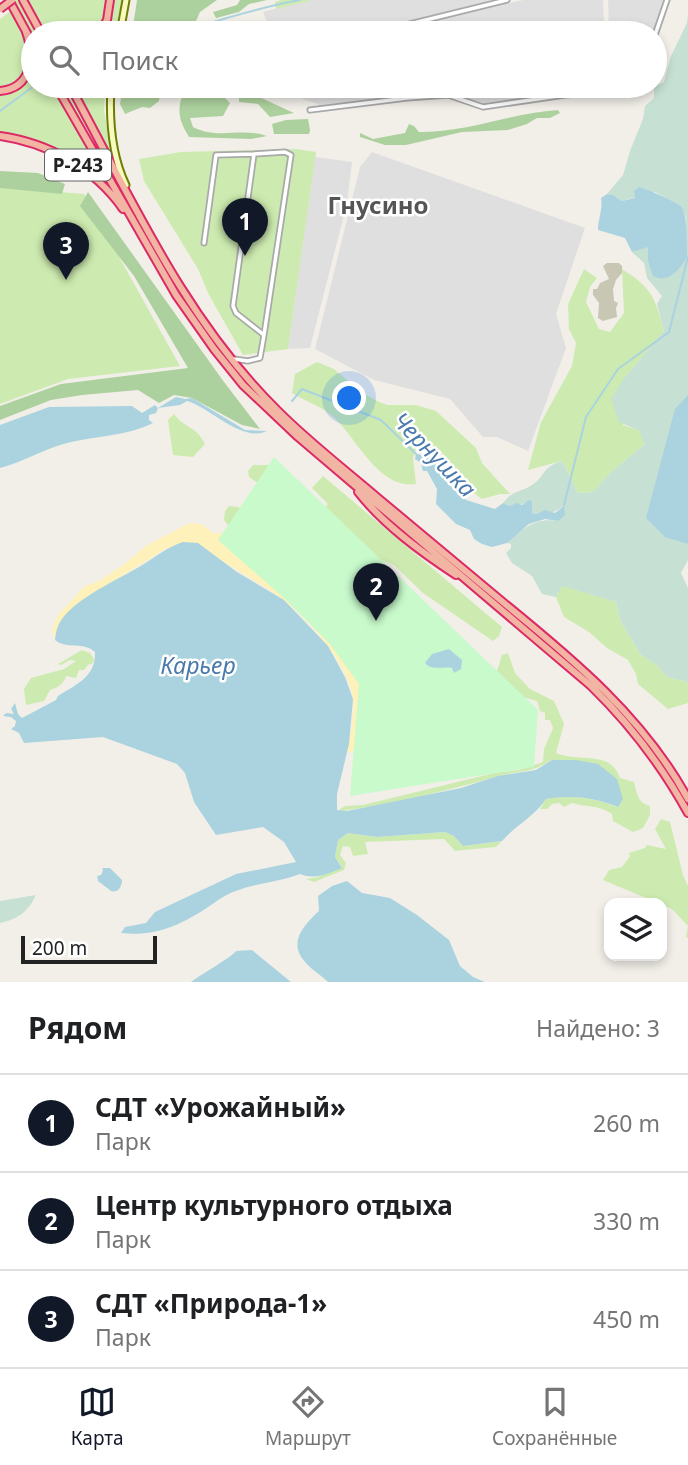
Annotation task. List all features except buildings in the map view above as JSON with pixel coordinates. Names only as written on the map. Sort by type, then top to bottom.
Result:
[{"type":"highway","points":[[0,9],[10,0],[21,22]]},
{"type":"highway","points":[[23,0],[34,21]]},
{"type":"highway","points":[[106,21],[110,0]]},
{"type":"highway","points":[[0,91],[17,87],[21,82]]},
{"type":"highway","name":"Р-243","points":[[63,98],[135,225]]},
{"type":"highway","name":"Р-243","points":[[76,98],[142,220]]},
{"type":"highway","name":"Р-243","points":[[0,136],[44,147],[69,159],[108,191],[135,225]]},
{"type":"highway","points":[[142,220],[181,289],[229,356],[261,394],[302,433],[538,630],[612,696],[651,743],[688,799]]},
{"type":"highway","points":[[135,225],[189,315],[229,368],[276,418],[572,667],[613,708],[659,764],[688,813]]},
{"type":"main road","points":[[122,21],[126,0]]},
{"type":"main road","name":"Р-243","points":[[111,98],[110,120],[115,156],[142,220]]},
{"type":"street","points":[[422,21],[507,0]]},
{"type":"street","points":[[660,21],[667,0]]},
{"type":"street","points":[[310,110],[400,98]]},
{"type":"street","points":[[457,98],[483,107],[544,98]]},
{"type":"street","points":[[204,243],[216,155],[285,152],[291,155],[260,358],[240,361],[229,356]]},
{"type":"street","points":[[254,154],[233,306],[236,313],[264,335]]},
{"type":"shaded area","points":[[307,0],[493,0],[408,21],[267,21],[263,12]]},
{"type":"shaded area","points":[[523,0],[603,0],[604,21],[435,21]]},
{"type":"shaded area","points":[[608,0],[667,0],[659,21],[609,21]]},
{"type":"shaded area","points":[[688,14],[688,560],[681,573],[688,588],[688,682],[667,677],[657,665],[641,655],[620,620],[616,602],[562,586],[556,597],[542,594],[532,576],[512,563],[506,553],[511,544],[507,543],[536,523],[558,521],[563,506],[552,513],[541,514],[532,513],[532,502],[510,506],[503,503],[513,494],[536,482],[550,466],[562,461],[578,493],[593,492],[611,472],[644,445],[640,431],[619,422],[611,399],[625,377],[664,331],[657,304],[662,296],[647,278],[644,263],[632,252],[648,246],[648,261],[653,270],[687,258],[686,218],[681,206],[655,192],[622,201],[607,194],[623,175],[645,106],[654,98],[667,98],[667,71],[687,23]]},
{"type":"shaded area","points":[[303,98],[388,98],[320,105]]},
{"type":"shaded area","points":[[456,98],[525,98],[488,105]]},
{"type":"shaded area","points":[[372,152],[585,228],[556,314],[566,348],[528,451],[497,437],[483,437],[450,399],[374,380],[315,349],[360,167]]},
{"type":"shaded area","points":[[315,157],[352,162],[347,203],[310,348],[288,349]]},
{"type":"shaded area","points":[[607,263],[619,263],[622,273],[613,289],[614,301],[618,303],[617,317],[603,321],[598,318],[599,303],[593,295],[593,289],[597,289],[600,283],[609,279],[603,266]]},
{"type":"shaded area","points":[[36,895],[22,914],[0,923],[0,901]]},
{"type":"green space","points":[[13,0],[20,0],[32,21],[24,21]]},
{"type":"green space","points":[[27,0],[108,0],[104,21],[40,21]]},
{"type":"green space","points":[[113,0],[122,0],[118,21],[109,21]]},
{"type":"green space","points":[[137,0],[217,0],[200,12],[196,21],[134,21]]},
{"type":"green space","points":[[240,0],[267,0],[249,4],[239,12],[216,18],[213,12],[237,5]]},
{"type":"green space","points":[[312,0],[276,9],[275,2]]},
{"type":"green space","points":[[12,10],[20,27],[21,80],[0,89],[0,19]]},
{"type":"green space","points":[[21,86],[21,98],[59,98],[109,184],[59,149],[32,139],[0,132],[0,94]]},
{"type":"green space","points":[[67,98],[73,98],[88,131]]},
{"type":"green space","points":[[81,98],[104,98],[112,161]]},
{"type":"green space","points":[[121,98],[159,98],[150,108],[142,107],[125,114],[120,104]]},
{"type":"green space","points":[[225,98],[230,103],[223,116],[190,118],[193,127],[202,131],[267,136],[251,139],[189,137],[180,117],[181,100]]},
{"type":"green space","points":[[239,98],[261,98],[294,113],[270,117],[258,104],[239,102]]},
{"type":"green space","points":[[558,110],[560,113],[550,118],[537,118],[508,130],[462,132],[406,145],[385,145],[360,137],[360,133],[373,139],[405,133],[409,124],[419,132],[437,131]]},
{"type":"green space","points":[[308,119],[309,134],[274,134],[272,124]]},
{"type":"green space","points":[[296,149],[316,152],[288,349],[243,355],[209,295],[198,269],[144,181],[139,159],[181,152]]},
{"type":"green space","points":[[0,171],[38,173],[65,184],[62,194],[0,188]]},
{"type":"green space","points":[[0,187],[84,194],[180,366],[68,379],[0,404]]},
{"type":"green space","points":[[88,192],[260,429],[242,425],[192,398],[174,395],[159,403],[138,390],[51,400],[0,420],[0,406],[61,384],[188,368],[134,276],[80,206]]},
{"type":"green space","points":[[584,269],[597,278],[590,287],[586,302],[599,329],[610,332],[624,313],[622,269],[651,294],[664,331],[625,377],[623,425],[641,431],[644,445],[611,472],[593,492],[578,493],[562,461],[528,470],[541,422],[572,366],[576,343],[569,329],[568,304]]},
{"type":"green space","points":[[317,362],[334,369],[361,392],[379,402],[388,405],[416,405],[436,411],[476,448],[482,463],[510,494],[482,499],[468,489],[463,478],[440,450],[417,446],[413,458],[416,484],[389,478],[326,411],[292,393],[295,374]]},
{"type":"green space","points":[[174,414],[198,433],[205,444],[193,457],[173,455],[168,420]]},
{"type":"green space","points":[[274,457],[538,710],[534,767],[350,796],[359,684],[329,643],[284,598],[218,540]]},
{"type":"green space","points":[[253,465],[268,465],[292,474],[289,479],[272,476],[264,485],[281,503],[281,524],[256,537],[228,525],[224,520],[229,506],[247,512],[258,503],[259,484],[249,477],[248,471]]},
{"type":"green space","points":[[323,476],[502,627],[499,636],[493,641],[423,593],[394,565],[374,557],[317,518],[328,504],[312,488]]},
{"type":"green space","points":[[562,585],[616,602],[620,620],[641,655],[657,665],[667,677],[688,682],[688,703],[668,709],[638,684],[628,660],[564,617],[556,597]]},
{"type":"green space","points":[[82,650],[90,653],[94,659],[93,663],[84,670],[79,670],[76,678],[66,676],[60,685],[50,690],[44,701],[26,705],[24,689],[31,678],[64,669],[76,661],[58,664]]},
{"type":"green space","points":[[508,653],[515,673],[530,689],[554,701],[564,724],[556,753],[601,760],[609,763],[620,778],[634,782],[640,800],[650,806],[650,815],[643,828],[633,832],[613,821],[612,814],[572,803],[564,807],[559,803],[552,804],[547,809],[540,809],[546,799],[565,797],[591,799],[617,807],[552,760],[531,770],[380,805],[341,811],[345,806],[363,805],[494,773],[519,770],[543,762],[544,749],[553,728],[550,720],[545,720],[545,713],[540,711],[537,701],[523,697],[496,674],[502,655]]},
{"type":"green space","points":[[661,819],[670,822],[688,886],[688,926],[667,907],[667,898],[646,898],[603,880],[609,870],[622,867],[630,856],[629,853],[647,845],[666,849],[655,829]]},
{"type":"green space","points":[[445,832],[454,836],[463,846],[502,841],[496,847],[455,851],[444,839],[365,842],[368,854],[353,856],[350,847],[343,846],[340,855],[346,863],[344,870],[314,882],[306,879],[342,867],[335,857],[338,840],[348,833],[377,837]]},
{"type":"sand","points":[[190,523],[201,524],[215,534],[220,532],[361,675],[355,750],[347,753],[353,712],[350,686],[326,644],[283,600],[198,543],[167,548],[83,600],[64,616],[57,627],[55,640],[52,629],[58,615],[85,586],[99,581],[147,545]]},
{"type":"water","points":[[639,187],[681,206],[685,216],[687,258],[677,271],[668,277],[653,276],[648,261],[648,247],[632,252],[625,238],[598,230],[601,198],[607,194],[622,201],[635,198],[634,191]]},
{"type":"water","points":[[688,395],[688,544],[665,537],[646,518],[675,409]]},
{"type":"water","points":[[176,397],[192,398],[245,430],[267,431],[257,433],[237,429],[187,401],[180,405],[158,408]]},
{"type":"water","points":[[155,405],[158,408],[156,413],[149,415],[149,420],[153,423],[143,427],[67,443],[0,468],[0,425],[49,407],[132,406],[142,413]]},
{"type":"water","points":[[416,454],[431,456],[449,474],[448,484],[466,500],[495,509],[503,503],[510,506],[517,503],[522,505],[529,500],[532,502],[532,513],[545,510],[555,513],[564,506],[565,515],[558,521],[545,519],[529,524],[507,543],[492,547],[482,544],[474,539],[470,530],[456,524],[436,504],[437,489],[427,471],[423,471],[421,463],[415,459]]},
{"type":"water","name":"Карьер","points":[[183,542],[198,543],[237,572],[284,600],[328,646],[345,677],[353,699],[349,744],[337,794],[337,810],[347,811],[461,788],[498,776],[536,770],[552,760],[598,764],[617,779],[623,799],[618,807],[582,798],[546,799],[502,841],[463,846],[454,836],[445,832],[377,837],[348,833],[338,840],[335,857],[342,868],[316,876],[300,874],[236,891],[167,928],[145,933],[121,933],[125,927],[146,923],[155,912],[236,874],[296,862],[284,842],[263,827],[216,835],[194,802],[185,773],[177,764],[103,737],[24,743],[19,733],[11,729],[16,721],[3,716],[6,713],[14,714],[11,709],[15,703],[22,718],[56,700],[84,679],[92,668],[95,652],[86,647],[65,645],[55,640],[63,618],[93,593]]},
{"type":"water","points":[[449,649],[462,660],[461,669],[454,673],[452,668],[434,668],[425,663],[432,654]]},
{"type":"water","points":[[102,868],[110,868],[122,880],[118,890],[111,891],[98,881],[97,876],[101,875]]},
{"type":"water","points":[[347,881],[362,893],[390,898],[417,915],[449,940],[460,966],[473,977],[485,982],[328,982],[300,956],[299,935],[319,911],[318,896],[332,886]]},
{"type":"water","points":[[252,950],[291,982],[191,982],[236,951]]},
{"type":"waterway","name":"Чернушка","points":[[217,21],[300,0]]},
{"type":"waterway","points":[[0,111],[21,96]]},
{"type":"waterway","name":"Чернушка","points":[[564,505],[586,417],[618,369],[669,332],[688,257]]},
{"type":"waterway","name":"Чернушка","points":[[292,401],[302,389],[381,420],[416,454]]},
{"type":"place","name":"СДТ «Урожайный»","points":[[245,256]]},
{"type":"place","name":"СДТ «Природа-1»","points":[[66,280]]},
{"type":"place","name":"Центр культурного отдыха","points":[[376,621]]},
{"type":"district","name":"Гнусино","points":[[378,204]]}]
